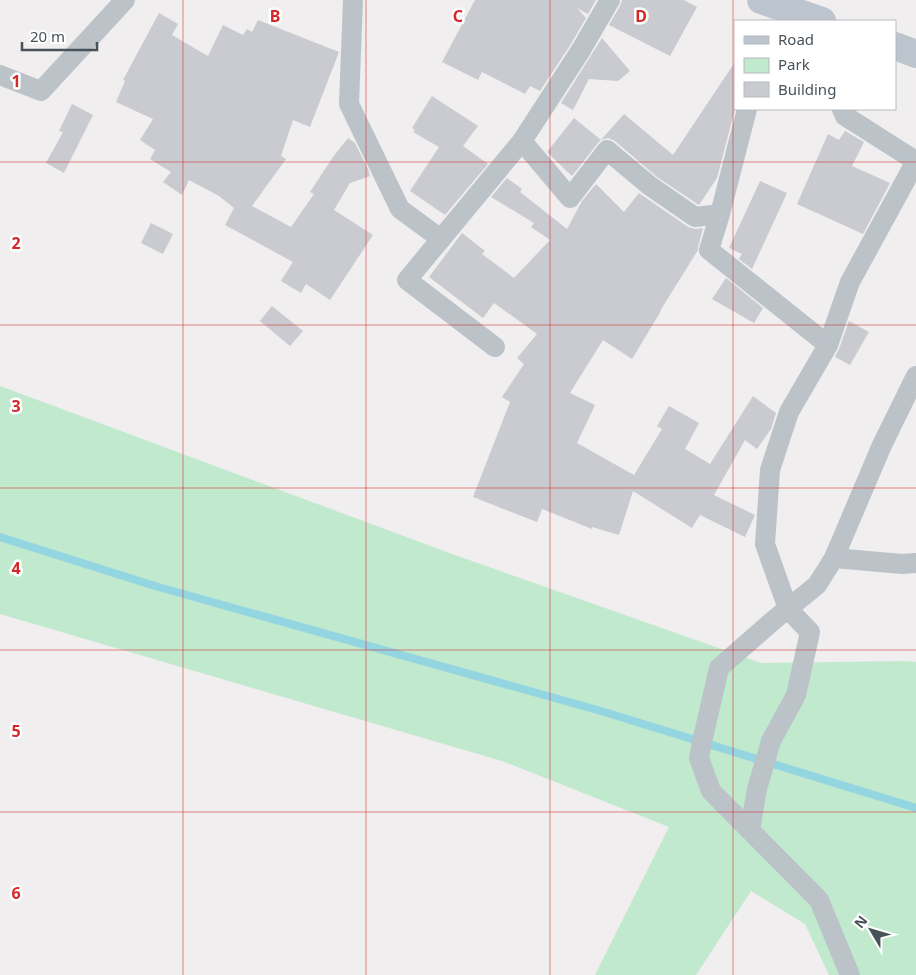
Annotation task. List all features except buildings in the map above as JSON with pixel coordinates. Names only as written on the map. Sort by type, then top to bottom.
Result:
[{"type":"main road","points":[[770,9],[818,20]]},
{"type":"main road","points":[[896,46],[916,54]]},
{"type":"street","points":[[0,75],[41,91],[125,0]]},
{"type":"street","points":[[352,0],[349,104],[400,209],[441,238]]},
{"type":"street","points":[[495,347],[407,280],[522,141],[610,0]]},
{"type":"street","points":[[747,110],[709,250],[828,345]]},
{"type":"street","points":[[750,830],[757,790],[771,740],[796,695],[810,632],[788,608],[765,544],[770,470],[788,412],[828,345],[850,282],[916,161],[845,116],[842,110]]},
{"type":"street","points":[[522,141],[570,198],[607,150],[650,186],[695,217],[720,214]]},
{"type":"street","points":[[850,975],[820,900],[711,791],[699,758],[719,668],[817,585],[834,558],[882,445],[916,376]]},
{"type":"street","points":[[834,558],[902,564],[916,563]]},
{"type":"green space","points":[[0,386],[452,554],[761,663],[916,662],[916,975],[829,975],[805,924],[751,891],[696,975],[595,975],[669,827],[502,761],[0,614]]},
{"type":"waterway","points":[[0,537],[155,586],[601,711],[916,808]]}]
